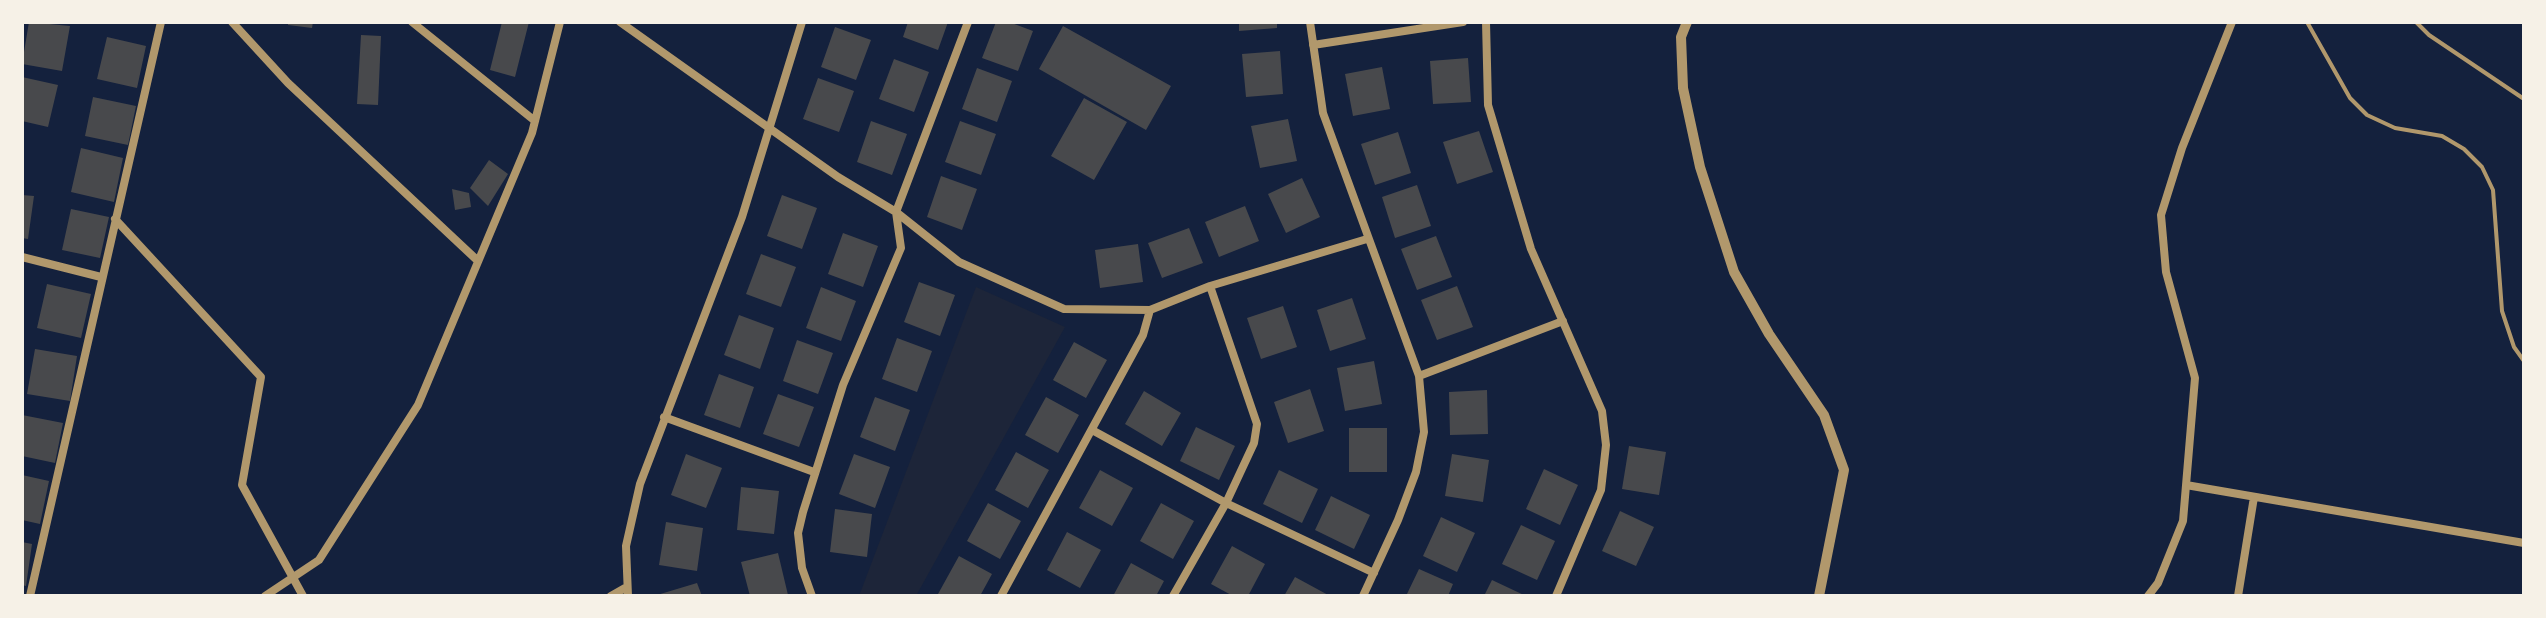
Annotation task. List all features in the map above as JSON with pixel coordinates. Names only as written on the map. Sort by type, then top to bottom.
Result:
[{"type":"street","points":[[30,596],[160,22]]},
{"type":"street","points":[[232,22],[288,83],[478,261]]},
{"type":"street","points":[[412,22],[535,121]]},
{"type":"street","points":[[265,596],[319,560],[418,405],[535,121],[560,22]]},
{"type":"street","points":[[620,22],[838,177],[896,212],[959,262],[1064,309],[1150,310],[1210,286],[1367,239]]},
{"type":"street","points":[[611,596],[626,592],[628,534],[640,484],[742,217],[802,22]]},
{"type":"street","points":[[812,596],[802,568],[798,533],[814,472],[843,385],[901,248],[896,212],[968,22]]},
{"type":"street","points":[[1310,22],[1323,113],[1419,376],[1424,432],[1416,472],[1363,596]]},
{"type":"street","points":[[1313,45],[1463,22]]},
{"type":"street","points":[[1486,22],[1488,105],[1531,249],[1602,411],[1606,445],[1601,490],[1556,596]]},
{"type":"street","points":[[1687,22],[1681,37],[1683,88],[1700,167],[1734,272],[1769,334],[1824,415],[1844,470],[1819,596]]},
{"type":"street","points":[[2148,596],[2158,583],[2183,521],[2195,378],[2166,272],[2161,215],[2182,148],[2232,22]]},
{"type":"street","points":[[115,219],[261,377],[242,485],[303,596]]},
{"type":"street","points":[[22,257],[101,277]]},
{"type":"street","points":[[1173,596],[1226,503],[1254,443],[1257,424],[1210,286]]},
{"type":"street","points":[[1001,596],[1143,335],[1150,310]]},
{"type":"street","points":[[1419,376],[1563,321]]},
{"type":"street","points":[[664,417],[814,472]]},
{"type":"street","points":[[1092,430],[1226,503],[1374,573]]},
{"type":"street","points":[[2186,485],[2524,543]]},
{"type":"street","points":[[2238,596],[2254,497]]},
{"type":"lane","points":[[2307,22],[2350,98],[2367,115],[2395,128],[2442,136],[2464,149],[2482,167],[2493,190],[2502,311],[2514,347],[2524,361]]},
{"type":"lane","points":[[2416,22],[2524,99]]},
{"type":"shaded area","points":[[976,287],[1065,327],[916,596],[859,596]]},
{"type":"building","points":[[29,22],[70,26],[62,71],[22,64]]},
{"type":"building","points":[[288,22],[313,22],[312,28],[288,25]]},
{"type":"building","points":[[502,22],[529,22],[515,77],[490,70]]},
{"type":"building","points":[[908,22],[948,22],[938,50],[903,37]]},
{"type":"building","points":[[996,22],[1009,22],[1033,31],[1018,71],[982,58]]},
{"type":"building","points":[[1239,22],[1277,22],[1277,28],[1239,31]]},
{"type":"building","points":[[1063,26],[1171,86],[1146,130],[1039,69]]},
{"type":"building","points":[[835,27],[871,40],[856,80],[821,67]]},
{"type":"building","points":[[361,35],[381,36],[378,105],[357,104]]},
{"type":"building","points":[[107,37],[146,46],[137,88],[97,79]]},
{"type":"building","points":[[1280,51],[1283,94],[1246,97],[1242,54]]},
{"type":"building","points":[[1468,58],[1471,102],[1433,104],[1430,61]]},
{"type":"building","points":[[894,59],[929,72],[914,112],[879,99]]},
{"type":"building","points":[[1382,67],[1390,109],[1353,116],[1345,74]]},
{"type":"building","points":[[977,68],[1012,81],[997,122],[962,109]]},
{"type":"building","points":[[22,77],[58,85],[48,127],[22,121]]},
{"type":"building","points":[[818,78],[854,91],[839,132],[803,119]]},
{"type":"building","points":[[93,97],[136,106],[128,145],[85,136]]},
{"type":"building","points":[[1084,98],[1127,122],[1094,180],[1051,156]]},
{"type":"building","points":[[1288,119],[1297,161],[1260,168],[1251,126]]},
{"type":"building","points":[[871,121],[907,134],[892,175],[857,162]]},
{"type":"building","points":[[960,121],[996,134],[981,175],[945,162]]},
{"type":"building","points":[[1479,131],[1493,172],[1457,184],[1443,142]]},
{"type":"building","points":[[1398,132],[1411,173],[1375,185],[1361,144]]},
{"type":"building","points":[[81,148],[123,158],[114,202],[71,192]]},
{"type":"building","points":[[489,160],[508,174],[488,206],[470,188]]},
{"type":"building","points":[[941,176],[977,189],[962,230],[927,217]]},
{"type":"building","points":[[1302,178],[1320,217],[1286,233],[1268,194]]},
{"type":"building","points":[[1417,185],[1431,226],[1395,238],[1382,197]]},
{"type":"building","points":[[452,189],[469,193],[471,207],[455,210]]},
{"type":"building","points":[[22,195],[34,196],[28,239],[22,238]]},
{"type":"building","points":[[782,195],[817,208],[802,249],[767,236]]},
{"type":"building","points":[[1245,206],[1259,241],[1219,257],[1205,222]]},
{"type":"building","points":[[71,209],[109,217],[100,258],[62,250]]},
{"type":"building","points":[[1189,228],[1203,263],[1162,278],[1148,243]]},
{"type":"building","points":[[843,233],[878,246],[863,287],[828,274]]},
{"type":"building","points":[[1436,236],[1452,277],[1417,290],[1401,249]]},
{"type":"building","points":[[1138,244],[1143,282],[1100,288],[1095,250]]},
{"type":"building","points":[[761,254],[796,267],[781,307],[746,294]]},
{"type":"building","points":[[919,282],[955,295],[940,336],[904,322]]},
{"type":"building","points":[[47,284],[91,294],[81,338],[37,328]]},
{"type":"building","points":[[1457,286],[1473,327],[1437,340],[1421,300]]},
{"type":"building","points":[[821,287],[856,301],[841,341],[806,328]]},
{"type":"building","points":[[1352,298],[1366,339],[1330,351],[1317,310]]},
{"type":"building","points":[[1283,306],[1297,347],[1261,359],[1247,318]]},
{"type":"building","points":[[739,315],[774,328],[760,369],[724,355]]},
{"type":"building","points":[[897,338],[932,351],[917,392],[882,379]]},
{"type":"building","points":[[797,340],[833,353],[818,394],[783,381]]},
{"type":"building","points":[[1074,342],[1107,360],[1086,398],[1053,380]]},
{"type":"building","points":[[35,349],[77,356],[70,401],[27,394]]},
{"type":"building","points":[[1374,361],[1382,404],[1345,411],[1337,368]]},
{"type":"building","points":[[719,374],[754,387],[740,428],[704,415]]},
{"type":"building","points":[[1310,389],[1324,431],[1288,443],[1274,402]]},
{"type":"building","points":[[1487,390],[1488,434],[1450,435],[1449,392]]},
{"type":"building","points":[[1144,391],[1181,413],[1162,446],[1125,424]]},
{"type":"building","points":[[778,394],[814,407],[799,447],[763,434]]},
{"type":"building","points":[[875,397],[910,410],[895,451],[860,437]]},
{"type":"building","points":[[1046,397],[1079,415],[1058,453],[1025,435]]},
{"type":"building","points":[[22,415],[63,423],[55,463],[22,456]]},
{"type":"building","points":[[1196,427],[1235,446],[1219,480],[1180,461]]},
{"type":"building","points":[[1349,428],[1387,428],[1387,472],[1349,472]]},
{"type":"building","points":[[1629,446],[1666,452],[1659,495],[1622,489]]},
{"type":"building","points":[[1016,452],[1049,470],[1028,508],[995,490]]},
{"type":"building","points":[[686,454],[722,468],[706,508],[671,495]]},
{"type":"building","points":[[854,454],[890,467],[875,508],[839,494]]},
{"type":"building","points":[[1452,454],[1489,460],[1483,502],[1445,496]]},
{"type":"building","points":[[1544,469],[1578,485],[1560,525],[1526,509]]},
{"type":"building","points":[[1100,470],[1133,488],[1112,526],[1079,508]]},
{"type":"building","points":[[1279,470],[1318,489],[1302,523],[1263,504]]},
{"type":"building","points":[[22,475],[49,481],[40,524],[22,520]]},
{"type":"building","points":[[741,487],[779,491],[774,534],[737,530]]},
{"type":"building","points":[[1331,496],[1370,515],[1354,549],[1315,530]]},
{"type":"building","points":[[988,503],[1021,521],[1000,559],[967,541]]},
{"type":"building","points":[[1161,503],[1194,521],[1173,559],[1140,541]]},
{"type":"building","points":[[835,509],[872,514],[867,557],[830,552]]},
{"type":"building","points":[[1620,511],[1654,527],[1636,566],[1602,551]]},
{"type":"building","points":[[1441,517],[1475,533],[1457,572],[1423,556]]},
{"type":"building","points":[[666,522],[703,528],[697,571],[659,565]]},
{"type":"building","points":[[1521,525],[1555,541],[1537,580],[1502,564]]},
{"type":"building","points":[[1067,532],[1101,550],[1080,588],[1047,570]]},
{"type":"building","points":[[22,542],[32,544],[26,586],[22,585]]},
{"type":"building","points":[[1232,546],[1265,564],[1248,596],[1233,596],[1211,584]]},
{"type":"building","points":[[778,553],[788,595],[750,596],[741,562]]},
{"type":"building","points":[[959,556],[992,574],[980,596],[938,594]]},
{"type":"building","points":[[1131,563],[1164,581],[1156,596],[1113,596]]},
{"type":"building","points":[[1419,569],[1453,584],[1448,596],[1406,596]]},
{"type":"building","points":[[1295,577],[1330,596],[1284,596]]},
{"type":"building","points":[[1492,580],[1526,596],[1484,596]]},
{"type":"building","points":[[697,583],[702,596],[657,596],[657,595]]}]
